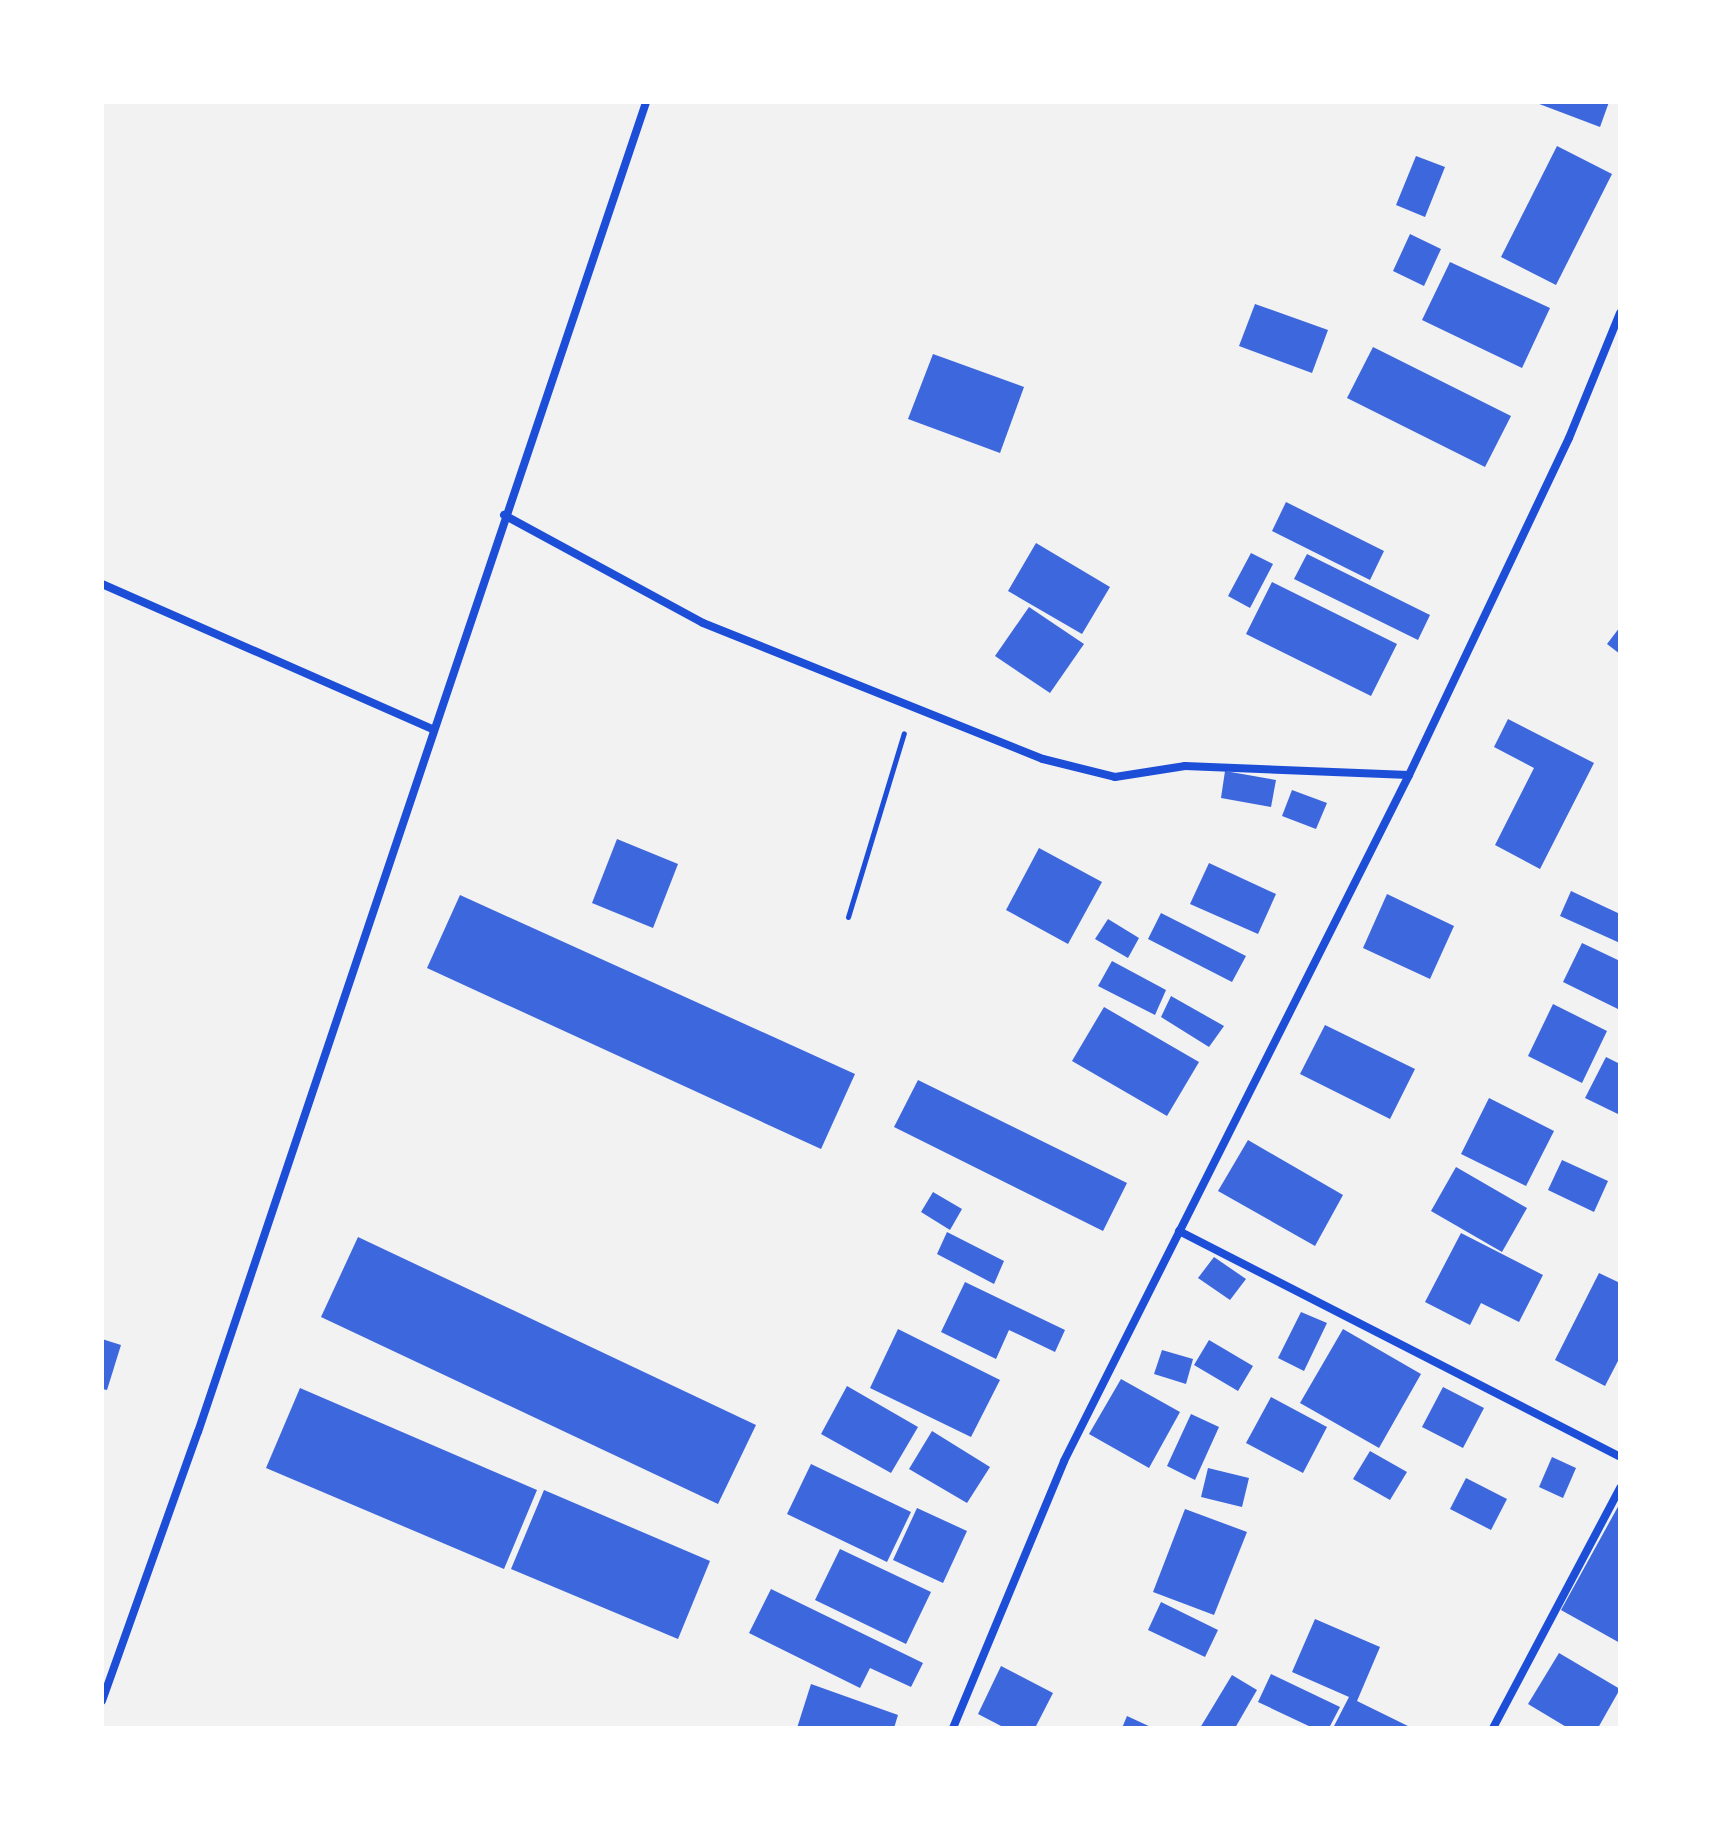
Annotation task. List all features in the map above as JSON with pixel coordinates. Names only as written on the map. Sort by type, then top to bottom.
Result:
[{"type":"street","points":[[102,1701],[198,1432],[504,515],[646,102]]},
{"type":"street","points":[[953,1728],[1064,1461],[1409,775],[1569,438],[1620,313]]},
{"type":"street","points":[[504,515],[703,623],[911,709],[1043,759],[1115,777],[1185,766],[1409,775]]},
{"type":"street","points":[[102,584],[433,729]]},
{"type":"street","points":[[1179,1231],[1620,1457]]},
{"type":"street","points":[[1493,1728],[1620,1488]]},
{"type":"path","points":[[848,917],[911,709]]},
{"type":"building","points":[[1534,102],[1609,102],[1600,127]]},
{"type":"building","points":[[1557,146],[1612,174],[1556,285],[1501,257]]},
{"type":"building","points":[[1416,156],[1445,167],[1425,217],[1396,205]]},
{"type":"building","points":[[1410,234],[1441,249],[1424,286],[1393,271]]},
{"type":"building","points":[[1450,262],[1550,308],[1522,368],[1422,320]]},
{"type":"building","points":[[1255,304],[1328,330],[1312,373],[1239,346]]},
{"type":"building","points":[[1373,347],[1511,416],[1485,467],[1347,398]]},
{"type":"building","points":[[933,354],[1024,387],[1000,453],[908,419]]},
{"type":"building","points":[[1286,502],[1384,551],[1370,580],[1272,531]]},
{"type":"building","points":[[1036,543],[1110,587],[1082,634],[1008,591]]},
{"type":"building","points":[[1251,553],[1273,564],[1250,608],[1228,596]]},
{"type":"building","points":[[1307,554],[1430,615],[1418,640],[1294,579]]},
{"type":"building","points":[[1272,582],[1397,644],[1371,696],[1246,634]]},
{"type":"building","points":[[1029,607],[1084,644],[1050,693],[995,656]]},
{"type":"building","points":[[1620,627],[1620,654],[1607,644]]},
{"type":"building","points":[[1508,719],[1594,763],[1540,869],[1495,845],[1534,768],[1494,747]]},
{"type":"building","points":[[1225,771],[1276,780],[1271,807],[1221,798]]},
{"type":"building","points":[[1292,790],[1327,803],[1316,829],[1282,816]]},
{"type":"building","points":[[617,839],[678,864],[653,928],[592,903]]},
{"type":"building","points":[[1039,848],[1102,882],[1068,944],[1006,910]]},
{"type":"building","points":[[1209,863],[1276,894],[1258,934],[1190,904]]},
{"type":"building","points":[[1571,891],[1620,914],[1620,943],[1560,916]]},
{"type":"building","points":[[1387,894],[1454,926],[1430,979],[1363,948]]},
{"type":"building","points":[[460,895],[855,1074],[821,1149],[427,968]]},
{"type":"building","points":[[1161,913],[1246,956],[1232,982],[1148,939]]},
{"type":"building","points":[[1108,919],[1139,938],[1128,958],[1095,939]]},
{"type":"building","points":[[1582,943],[1620,961],[1620,1010],[1563,982]]},
{"type":"building","points":[[1112,961],[1166,990],[1155,1015],[1098,986]]},
{"type":"building","points":[[1171,996],[1224,1026],[1209,1047],[1161,1017]]},
{"type":"building","points":[[1553,1004],[1607,1031],[1582,1083],[1528,1056]]},
{"type":"building","points":[[1104,1007],[1199,1062],[1167,1116],[1072,1061]]},
{"type":"building","points":[[1325,1025],[1415,1069],[1390,1119],[1300,1074]]},
{"type":"building","points":[[1606,1057],[1620,1064],[1620,1115],[1585,1098]]},
{"type":"building","points":[[918,1080],[1127,1183],[1103,1231],[894,1127]]},
{"type":"building","points":[[1489,1098],[1554,1131],[1526,1186],[1461,1154]]},
{"type":"building","points":[[1248,1140],[1343,1195],[1315,1246],[1218,1191]]},
{"type":"building","points":[[1562,1160],[1608,1181],[1594,1212],[1548,1190]]},
{"type":"building","points":[[1456,1167],[1527,1208],[1502,1252],[1431,1211]]},
{"type":"building","points":[[933,1192],[962,1209],[950,1230],[921,1212]]},
{"type":"building","points":[[947,1232],[1004,1261],[994,1284],[937,1254]]},
{"type":"building","points":[[1461,1233],[1543,1275],[1519,1322],[1481,1303],[1470,1325],[1425,1302]]},
{"type":"building","points":[[358,1237],[756,1425],[718,1504],[321,1317]]},
{"type":"building","points":[[1214,1257],[1246,1279],[1230,1300],[1198,1278]]},
{"type":"building","points":[[1599,1273],[1620,1283],[1620,1357],[1605,1386],[1555,1360]]},
{"type":"building","points":[[965,1282],[1065,1330],[1055,1352],[1009,1330],[996,1359],[941,1332]]},
{"type":"building","points":[[1301,1312],[1327,1323],[1304,1371],[1278,1358]]},
{"type":"building","points":[[898,1329],[1000,1380],[971,1437],[870,1388]]},
{"type":"building","points":[[1343,1329],[1421,1374],[1379,1448],[1300,1403]]},
{"type":"building","points":[[102,1339],[121,1345],[107,1390],[102,1389]]},
{"type":"building","points":[[1209,1340],[1253,1366],[1238,1391],[1194,1365]]},
{"type":"building","points":[[1162,1350],[1193,1359],[1186,1384],[1154,1374]]},
{"type":"building","points":[[1121,1379],[1180,1412],[1149,1468],[1089,1434]]},
{"type":"building","points":[[847,1386],[918,1427],[891,1473],[821,1434]]},
{"type":"building","points":[[1443,1387],[1484,1408],[1463,1448],[1422,1427]]},
{"type":"building","points":[[300,1388],[537,1490],[504,1569],[266,1468]]},
{"type":"building","points":[[1271,1397],[1327,1427],[1303,1473],[1246,1443]]},
{"type":"building","points":[[1191,1414],[1219,1427],[1195,1480],[1167,1466]]},
{"type":"building","points":[[932,1431],[990,1467],[967,1503],[909,1469]]},
{"type":"building","points":[[1370,1451],[1407,1472],[1390,1500],[1353,1479]]},
{"type":"building","points":[[1552,1457],[1576,1468],[1563,1498],[1539,1487]]},
{"type":"building","points":[[811,1464],[911,1512],[887,1562],[787,1514]]},
{"type":"building","points":[[1208,1468],[1249,1478],[1242,1507],[1201,1497]]},
{"type":"building","points":[[1466,1478],[1507,1499],[1491,1530],[1450,1509]]},
{"type":"building","points":[[544,1490],[710,1561],[678,1639],[511,1569]]},
{"type":"building","points":[[1620,1503],[1620,1643],[1561,1610]]},
{"type":"building","points":[[917,1508],[967,1531],[943,1583],[893,1560]]},
{"type":"building","points":[[1185,1509],[1247,1532],[1214,1615],[1153,1592]]},
{"type":"building","points":[[840,1549],[931,1592],[906,1644],[815,1600]]},
{"type":"building","points":[[771,1589],[923,1663],[911,1687],[870,1668],[860,1688],[749,1633]]},
{"type":"building","points":[[1161,1602],[1218,1630],[1205,1657],[1148,1630]]},
{"type":"building","points":[[1315,1619],[1380,1647],[1357,1701],[1412,1728],[1333,1728],[1349,1697],[1292,1672]]},
{"type":"building","points":[[1559,1653],[1620,1689],[1598,1728],[1568,1728],[1528,1704]]},
{"type":"building","points":[[1001,1666],[1053,1693],[1035,1728],[1005,1728],[978,1714]]},
{"type":"building","points":[[1271,1674],[1340,1707],[1329,1728],[1313,1728],[1258,1702]]},
{"type":"building","points":[[1232,1675],[1257,1690],[1235,1728],[1200,1728]]},
{"type":"building","points":[[811,1684],[898,1715],[894,1728],[797,1728]]},
{"type":"building","points":[[1127,1716],[1153,1728],[1122,1728]]}]
